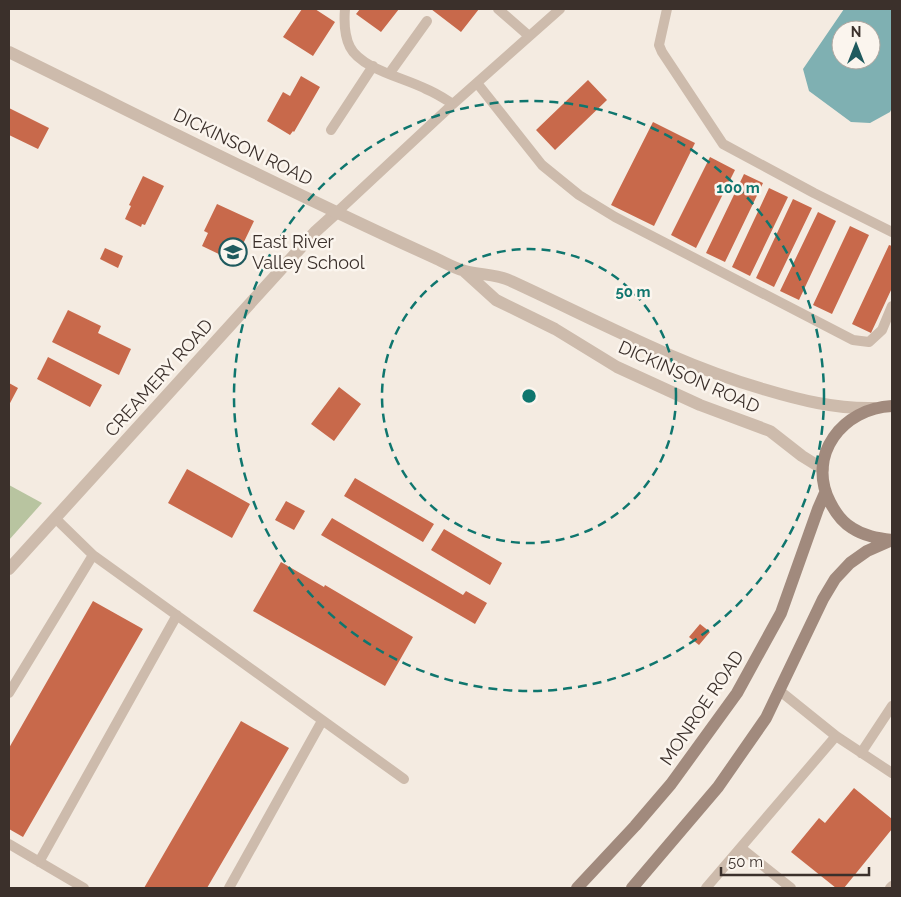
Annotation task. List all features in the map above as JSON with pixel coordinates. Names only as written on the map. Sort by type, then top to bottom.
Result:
[{"type":"main road","points":[[892,405],[874,408],[854,416],[838,430],[827,448],[823,469],[826,493],[835,512],[851,528],[870,537],[892,540]]},
{"type":"main road","name":"MONROE ROAD","points":[[577,888],[671,784],[737,693],[781,613],[818,509],[826,493]]},
{"type":"main road","points":[[632,888],[718,787],[766,718],[823,599],[835,579],[850,563],[867,551],[892,540]]},
{"type":"street","name":"DICKINSON ROAD","points":[[9,52],[336,213],[464,271],[507,279],[692,366],[738,382],[809,402],[849,408],[874,408]]},
{"type":"street","name":"CREAMERY ROAD","points":[[9,569],[309,239],[336,213]]},
{"type":"street","name":"DICKINSON ROAD","points":[[464,271],[496,300],[555,329],[617,367],[700,405],[770,431],[802,456],[823,469]]},
{"type":"lane","points":[[345,9],[346,37],[350,48],[358,58],[454,104]]},
{"type":"lane","points":[[498,9],[529,36]]},
{"type":"lane","points":[[336,213],[560,9]]},
{"type":"lane","points":[[667,9],[659,44],[662,52],[723,144],[892,232]]},
{"type":"lane","points":[[389,74],[427,21]]},
{"type":"lane","points":[[331,130],[373,66]]},
{"type":"lane","points":[[477,83],[542,165],[579,195],[615,217],[853,340],[869,342],[882,330],[892,306]]},
{"type":"lane","points":[[55,518],[93,554],[404,779]]},
{"type":"lane","points":[[9,693],[93,554]]},
{"type":"lane","points":[[40,862],[177,615]]},
{"type":"lane","points":[[780,691],[836,736],[892,773]]},
{"type":"lane","points":[[861,753],[892,706]]},
{"type":"lane","points":[[229,888],[322,720]]},
{"type":"lane","points":[[706,888],[836,736]]},
{"type":"lane","points":[[9,844],[84,888]]},
{"type":"lane","points":[[741,848],[791,888]]},
{"type":"green space","points":[[9,485],[42,503],[9,540]]},
{"type":"water","points":[[844,9],[892,9],[892,108],[890,112],[870,123],[851,122],[809,91],[803,69],[831,28],[831,70],[881,70],[881,20],[836,20]]},
{"type":"building","points":[[302,9],[315,9],[335,22],[313,56],[283,37]]},
{"type":"building","points":[[360,9],[399,9],[381,32],[356,14]]},
{"type":"building","points":[[431,9],[479,9],[461,32]]},
{"type":"building","points":[[301,76],[320,87],[294,132],[290,135],[267,121],[283,92],[290,96]]},
{"type":"building","points":[[588,80],[607,100],[555,150],[536,130]]},
{"type":"building","points":[[9,108],[49,128],[38,149],[9,135]]},
{"type":"building","points":[[653,122],[695,143],[654,226],[611,205]]},
{"type":"building","points":[[710,157],[735,170],[696,248],[671,235]]},
{"type":"building","points":[[744,174],[763,183],[725,262],[706,253]]},
{"type":"building","points":[[143,176],[164,186],[145,225],[142,224],[141,227],[125,219],[131,206],[129,205]]},
{"type":"building","points":[[769,188],[788,197],[750,276],[732,267]]},
{"type":"building","points":[[793,199],[812,208],[774,287],[756,278]]},
{"type":"building","points":[[217,204],[254,221],[241,248],[229,243],[223,256],[202,246],[208,233],[204,231]]},
{"type":"building","points":[[818,212],[836,221],[799,300],[780,291]]},
{"type":"building","points":[[850,226],[869,235],[832,314],[813,305]]},
{"type":"building","points":[[889,245],[892,246],[892,288],[871,333],[852,324]]},
{"type":"building","points":[[105,248],[123,256],[118,268],[100,259]]},
{"type":"building","points":[[68,310],[101,326],[98,333],[131,349],[119,375],[52,342]]},
{"type":"building","points":[[48,357],[102,385],[90,407],[37,379]]},
{"type":"building","points":[[9,383],[18,388],[9,405]]},
{"type":"building","points":[[339,387],[361,404],[334,441],[311,424]]},
{"type":"building","points":[[187,469],[250,504],[232,538],[168,503]]},
{"type":"building","points":[[355,478],[434,524],[423,542],[344,496]]},
{"type":"building","points":[[286,501],[305,511],[294,530],[275,520]]},
{"type":"building","points":[[332,518],[463,595],[466,591],[487,603],[475,624],[321,535]]},
{"type":"building","points":[[444,529],[502,563],[490,585],[431,550]]},
{"type":"building","points":[[281,562],[324,587],[325,585],[413,637],[385,686],[253,611]]},
{"type":"building","points":[[93,601],[143,629],[23,837],[9,829],[9,748]]},
{"type":"building","points":[[700,624],[710,632],[699,645],[689,637]]},
{"type":"building","points":[[241,721],[289,748],[207,888],[144,888]]},
{"type":"building","points":[[854,788],[892,819],[892,829],[844,888],[836,888],[791,852],[819,818],[825,823]]},
{"type":"place","name":"East River Valley School","points":[[233,252]]}]
